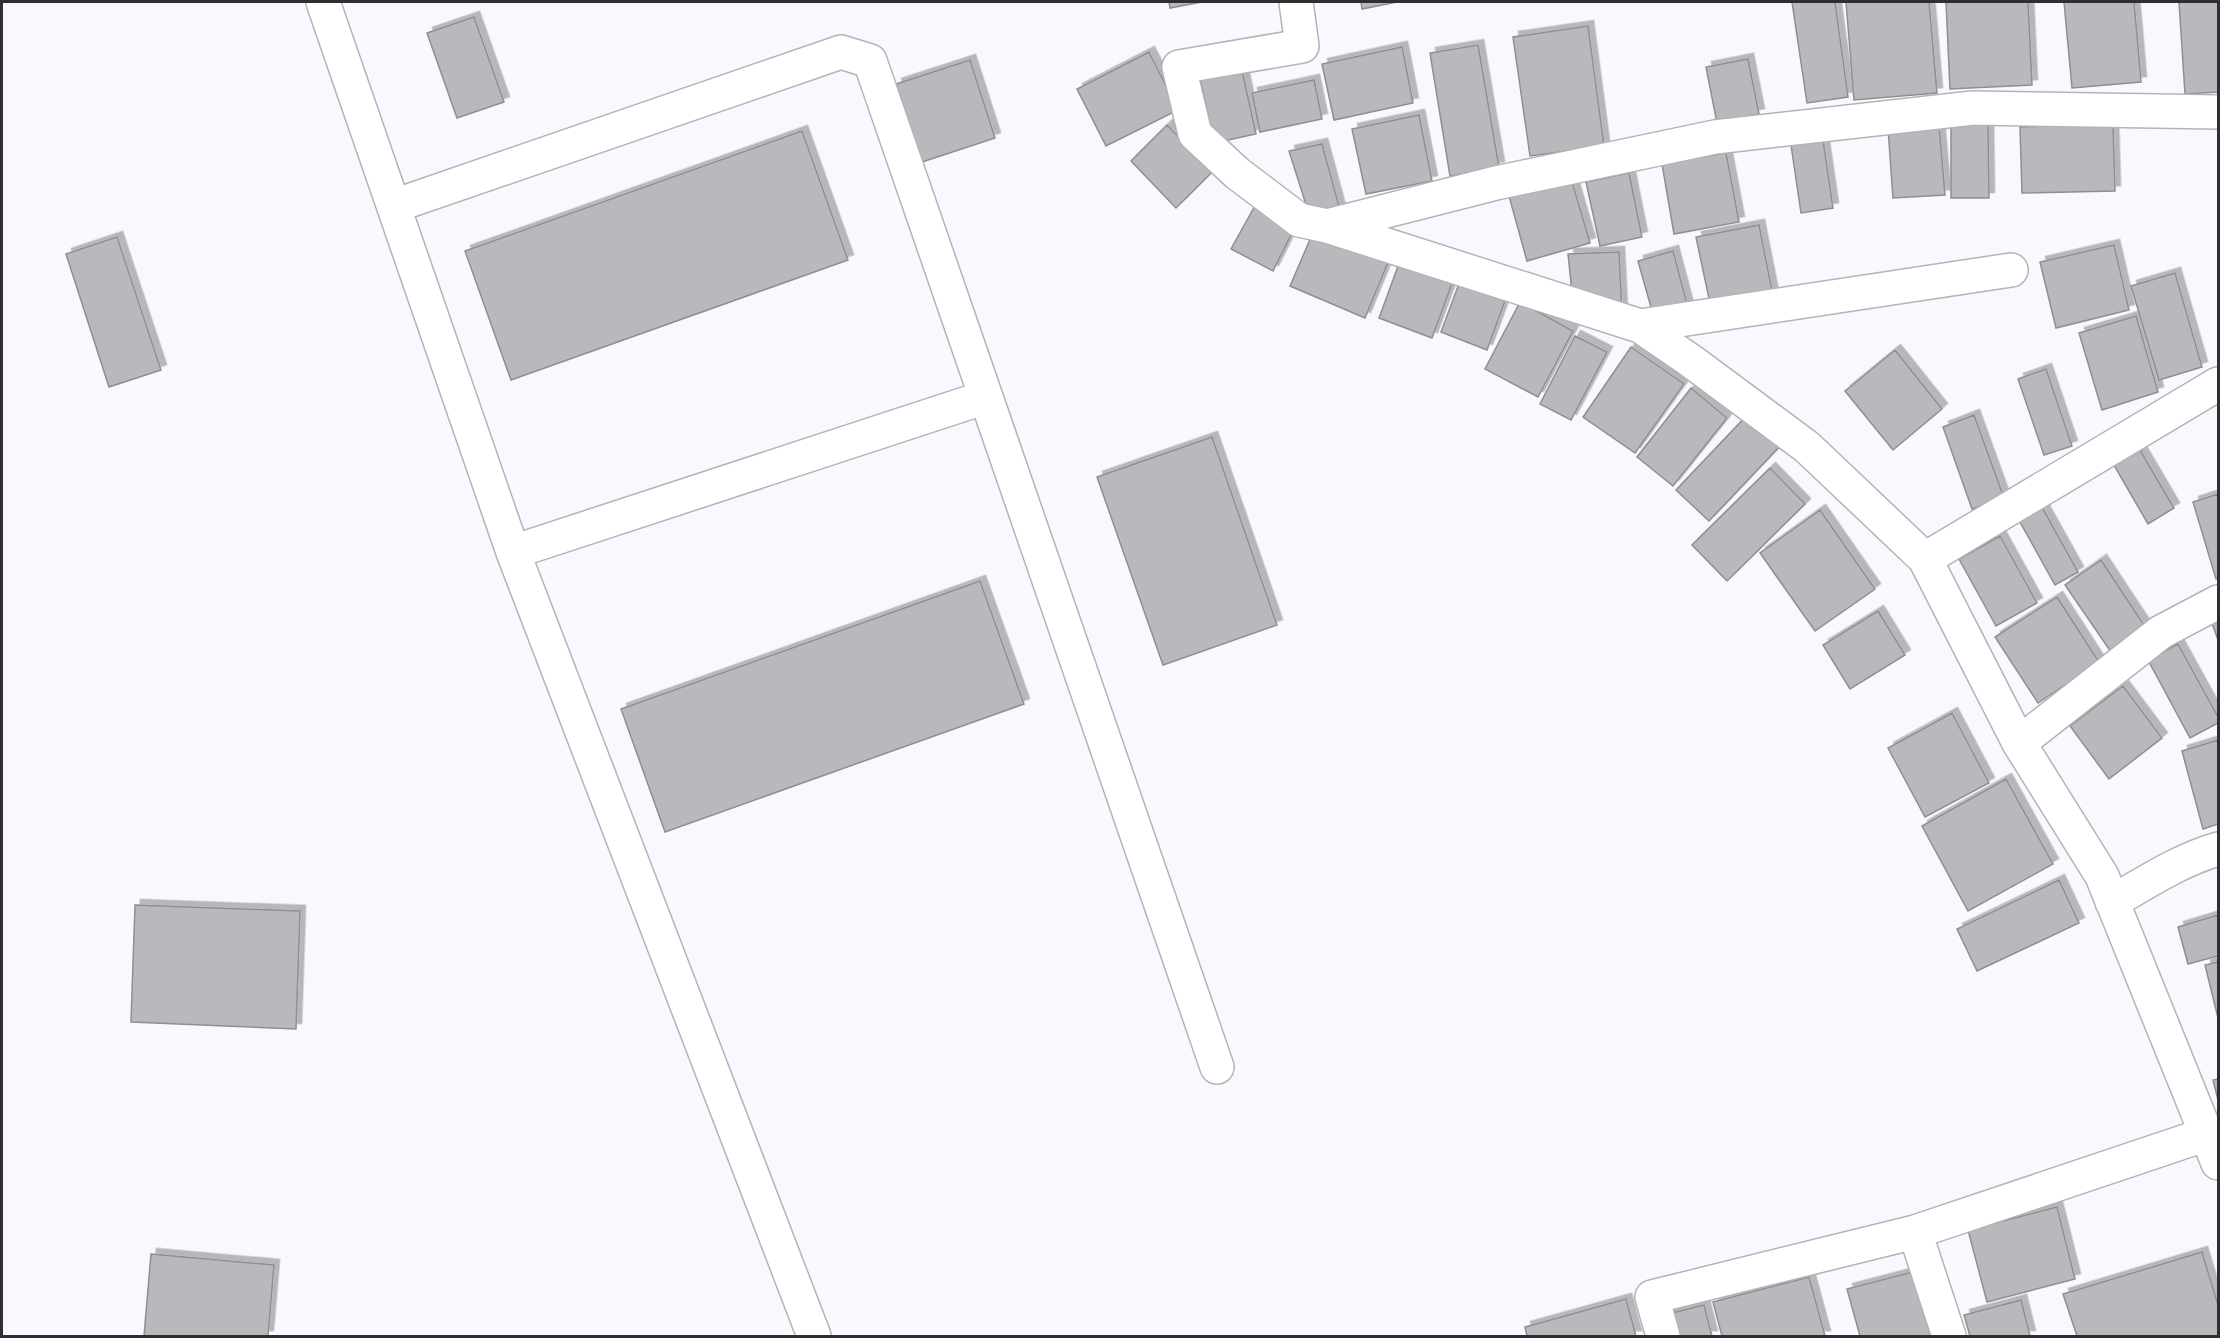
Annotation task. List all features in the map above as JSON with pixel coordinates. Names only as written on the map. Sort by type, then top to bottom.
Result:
[{"type":"street","points":[[323,2],[513,552],[814,1336]]},
{"type":"street","points":[[1296,2],[1302,46],[1179,67],[1195,134],[1237,173],[1299,220],[1327,226],[1640,326],[1807,447],[1924,559],[2019,743],[2102,876],[2213,1149],[1915,1232],[1652,1297],[1663,1336]]},
{"type":"street","points":[[394,206],[841,52],[870,61],[1217,1067]]},
{"type":"street","points":[[1327,226],[1496,183],[1715,137],[1973,108],[2218,112]]},
{"type":"street","points":[[1640,326],[2011,270]]},
{"type":"street","points":[[1924,559],[2218,384]]},
{"type":"street","points":[[513,552],[986,397]]},
{"type":"street","points":[[2019,743],[2161,632],[2218,602]]},
{"type":"street","points":[[2112,902],[2166,871],[2218,849]]},
{"type":"street","points":[[1915,1232],[1949,1336]]},
{"type":"building","points":[[1169,2],[1202,2],[1170,8]]},
{"type":"building","points":[[1361,2],[1397,2],[1362,9]]},
{"type":"building","points":[[1792,2],[1835,2],[1848,97],[1807,103]]},
{"type":"building","points":[[1846,2],[1929,2],[1937,93],[1854,100]]},
{"type":"building","points":[[1946,2],[2028,2],[2032,85],[1950,89]]},
{"type":"building","points":[[2064,2],[2134,2],[2141,82],[2072,88]]},
{"type":"building","points":[[2179,2],[2218,2],[2218,92],[2185,94]]},
{"type":"building","points":[[474,17],[504,102],[457,118],[427,33]]},
{"type":"building","points":[[1588,26],[1604,146],[1530,156],[1513,37]]},
{"type":"building","points":[[1478,45],[1499,167],[1450,176],[1430,53]]},
{"type":"building","points":[[1402,47],[1413,103],[1334,120],[1322,64]]},
{"type":"building","points":[[1149,52],[1178,110],[1106,146],[1077,89]]},
{"type":"building","points":[[1748,59],[1759,114],[1717,123],[1706,67]]},
{"type":"building","points":[[970,60],[995,138],[922,162],[896,84]]},
{"type":"building","points":[[1242,70],[1256,134],[1214,143],[1200,78]]},
{"type":"building","points":[[1314,80],[1322,119],[1260,132],[1252,93]]},
{"type":"building","points":[[1419,115],[1432,181],[1366,194],[1352,129]]},
{"type":"building","points":[[1988,123],[1989,198],[1951,198],[1951,124]]},
{"type":"building","points":[[2113,124],[2115,191],[2022,193],[2020,127]]},
{"type":"building","points":[[1167,125],[1212,172],[1176,208],[1131,161]]},
{"type":"building","points":[[1939,125],[1945,195],[1893,198],[1888,128]]},
{"type":"building","points":[[802,131],[848,260],[511,380],[465,251]]},
{"type":"building","points":[[1823,140],[1833,208],[1801,213],[1791,145]]},
{"type":"building","points":[[1322,144],[1340,210],[1309,214],[1289,151]]},
{"type":"building","points":[[1726,153],[1739,222],[1674,234],[1662,164]]},
{"type":"building","points":[[1629,173],[1642,237],[1600,246],[1586,182]]},
{"type":"building","points":[[1571,178],[1590,243],[1527,261],[1509,196]]},
{"type":"building","points":[[1256,204],[1296,225],[1273,271],[1231,249]]},
{"type":"building","points":[[1759,225],[1773,296],[1711,308],[1696,237]]},
{"type":"building","points":[[1315,228],[1389,260],[1365,318],[1290,286]]},
{"type":"building","points":[[117,237],[161,370],[109,387],[66,254]]},
{"type":"building","points":[[2114,245],[2129,310],[2056,328],[2040,262]]},
{"type":"building","points":[[1673,251],[1688,308],[1654,318],[1638,261]]},
{"type":"building","points":[[1619,252],[1622,313],[1572,292],[1568,254]]},
{"type":"building","points":[[1401,258],[1454,278],[1432,338],[1379,318]]},
{"type":"building","points":[[2175,273],[2202,367],[2159,380],[2131,286]]},
{"type":"building","points":[[1460,281],[1506,298],[1487,350],[1441,332]]},
{"type":"building","points":[[1520,302],[1573,331],[1538,397],[1485,369]]},
{"type":"building","points":[[2136,316],[2158,392],[2102,410],[2079,333]]},
{"type":"building","points":[[1575,336],[1607,352],[1571,420],[1540,404]]},
{"type":"building","points":[[1631,347],[1684,384],[1635,453],[1583,417]]},
{"type":"building","points":[[1895,350],[1942,409],[1893,450],[1845,391]]},
{"type":"building","points":[[2046,369],[2072,446],[2044,455],[2018,379]]},
{"type":"building","points":[[1691,388],[1727,418],[1673,486],[1637,457]]},
{"type":"building","points":[[1750,412],[1783,443],[1709,521],[1676,490]]},
{"type":"building","points":[[1974,415],[2004,498],[1972,509],[1943,427]]},
{"type":"building","points":[[1212,437],[1277,625],[1163,665],[1097,477]]},
{"type":"building","points":[[2137,445],[2174,508],[2148,524],[2111,460]]},
{"type":"building","points":[[1770,468],[1805,504],[1727,581],[1692,545]]},
{"type":"building","points":[[2218,494],[2218,578],[2216,579],[2193,502]]},
{"type":"building","points":[[2038,500],[2078,572],[2055,585],[2015,513]]},
{"type":"building","points":[[1820,510],[1875,589],[1815,631],[1760,553]]},
{"type":"building","points":[[2000,536],[2037,603],[1996,626],[1959,559]]},
{"type":"building","points":[[2101,560],[2146,628],[2111,652],[2065,585]]},
{"type":"building","points":[[980,581],[1024,704],[665,832],[621,709]]},
{"type":"building","points":[[2057,597],[2099,662],[2038,703],[1995,637]]},
{"type":"building","points":[[1878,611],[1905,655],[1850,689],[1823,645]]},
{"type":"building","points":[[2218,620],[2218,640],[2212,623]]},
{"type":"building","points":[[2178,644],[2218,717],[2218,723],[2190,738],[2148,660]]},
{"type":"building","points":[[2123,686],[2162,738],[2109,779],[2070,726]]},
{"type":"building","points":[[1952,713],[1989,783],[1925,817],[1888,748]]},
{"type":"building","points":[[2218,740],[2218,824],[2203,829],[2182,751]]},
{"type":"building","points":[[2006,779],[2053,864],[1968,911],[1922,826]]},
{"type":"building","points":[[2059,880],[2079,923],[1977,971],[1957,929]]},
{"type":"building","points":[[135,905],[300,911],[296,1029],[131,1022]]},
{"type":"building","points":[[2218,915],[2218,956],[2188,964],[2178,927]]},
{"type":"building","points":[[2218,962],[2218,1018],[2205,965]]},
{"type":"building","points":[[2218,1079],[2218,1100],[2213,1080]]},
{"type":"building","points":[[2057,1207],[2075,1279],[1987,1302],[1968,1230]]},
{"type":"building","points":[[2202,1252],[2218,1305],[2218,1336],[2077,1336],[2063,1294]]},
{"type":"building","points":[[151,1254],[274,1265],[268,1336],[144,1336]]},
{"type":"building","points":[[1924,1269],[1941,1336],[1860,1336],[1847,1289]]},
{"type":"building","points":[[1809,1277],[1825,1336],[1722,1336],[1713,1302]]},
{"type":"building","points":[[1626,1299],[1636,1336],[1527,1336],[1525,1327]]},
{"type":"building","points":[[2021,1300],[2030,1336],[1970,1336],[1964,1315]]},
{"type":"building","points":[[1704,1305],[1712,1336],[1666,1336],[1660,1316]]}]
